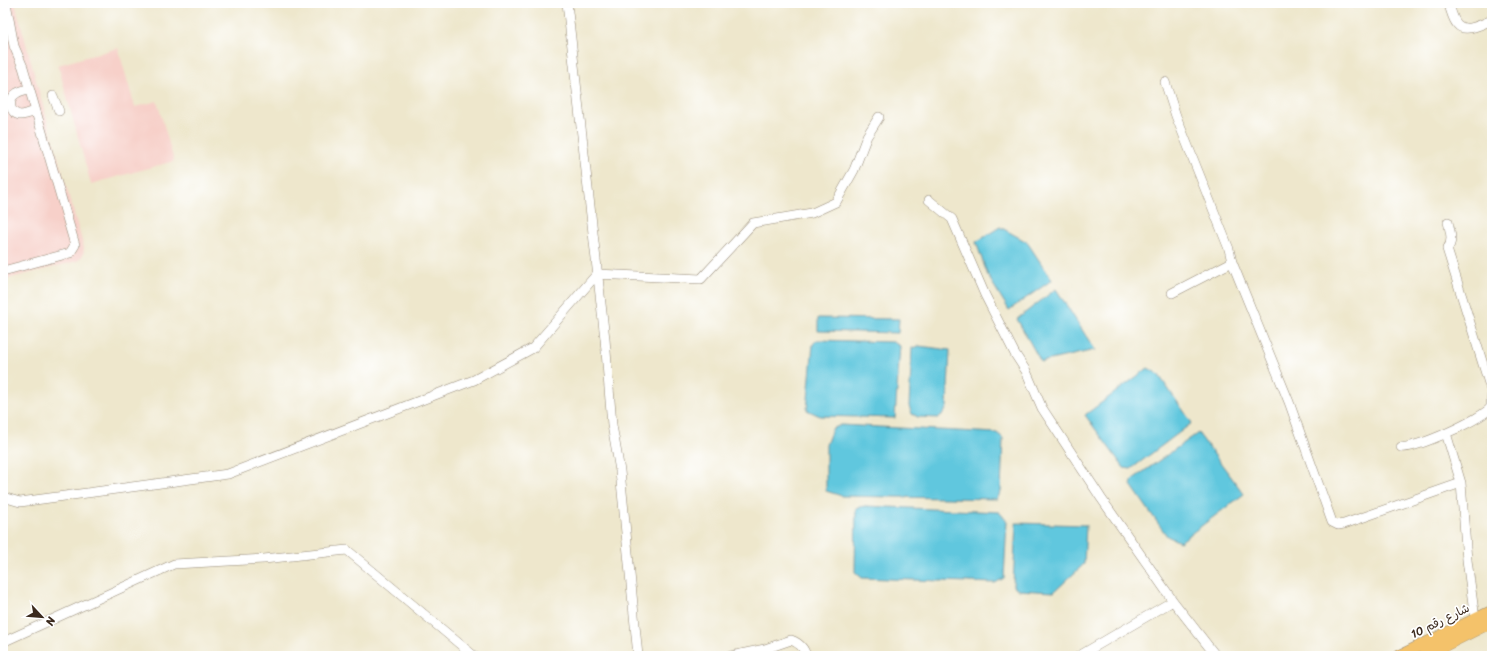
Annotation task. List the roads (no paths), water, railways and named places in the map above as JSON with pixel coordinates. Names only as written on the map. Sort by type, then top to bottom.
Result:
[{"type":"main road","name":"شارع رقم 10","points":[[1400,656],[1492,611]]},
{"type":"main road","name":"شارع رقم 10","points":[[1424,656],[1492,622]]},
{"type":"street","points":[[3,272],[70,253],[75,245],[23,67],[14,46],[6,3]]},
{"type":"street","points":[[566,3],[605,338],[612,425],[620,471],[638,656]]},
{"type":"street","points":[[1448,3],[1455,22],[1460,26],[1469,28],[1492,20]]},
{"type":"street","points":[[1165,82],[1176,116],[1229,249],[1232,262],[1289,402],[1332,522],[1338,525],[1344,524],[1461,483]]},
{"type":"street","points":[[29,89],[17,93],[10,102],[11,107],[16,114],[21,115],[35,111]]},
{"type":"street","points":[[53,96],[59,112]]},
{"type":"street","points":[[597,274],[701,279],[753,223],[812,213],[836,202],[854,170],[867,136],[878,117]]},
{"type":"street","points":[[929,200],[952,219],[985,295],[1014,354],[1026,371],[1042,408],[1101,498],[1173,601],[1216,656]]},
{"type":"street","points":[[1401,447],[1410,447],[1446,433],[1483,415],[1492,407],[1492,393],[1447,249],[1450,246],[1451,240],[1448,222]]},
{"type":"street","points":[[1172,293],[1232,262]]},
{"type":"street","points":[[3,497],[20,502],[228,474],[474,380],[514,359],[534,348],[597,274]]},
{"type":"street","points":[[1446,433],[1461,483],[1466,560],[1475,619]]},
{"type":"street","points":[[3,642],[174,564],[264,559],[347,550],[474,656]]},
{"type":"street","points":[[1079,656],[1173,601]]},
{"type":"street","points":[[731,656],[790,640],[798,642],[804,648],[806,656]]},
{"type":"water","points":[[1000,227],[1027,242],[1052,280],[1009,310],[988,276],[976,242]]},
{"type":"water","points":[[1056,289],[1095,350],[1041,362],[1017,319]]},
{"type":"water","points":[[818,318],[899,319],[898,333],[818,331]]},
{"type":"water","points":[[817,340],[893,342],[900,346],[895,418],[820,416],[807,410],[813,344]]},
{"type":"water","points":[[919,346],[950,350],[947,407],[944,413],[938,418],[918,417],[912,414],[909,406],[912,348]]},
{"type":"water","points":[[1148,368],[1158,374],[1192,423],[1131,469],[1124,468],[1085,415]]},
{"type":"water","points":[[841,425],[997,433],[1003,438],[1001,491],[997,499],[842,496],[826,491],[826,445],[832,429]]},
{"type":"water","points":[[1198,433],[1244,494],[1180,542],[1167,536],[1131,485],[1133,479]]},
{"type":"water","points":[[865,506],[999,512],[1007,521],[1004,578],[995,583],[862,578],[855,572],[856,508]]},
{"type":"water","points":[[1016,523],[1086,525],[1084,564],[1054,592],[1018,590],[1013,586]]}]
